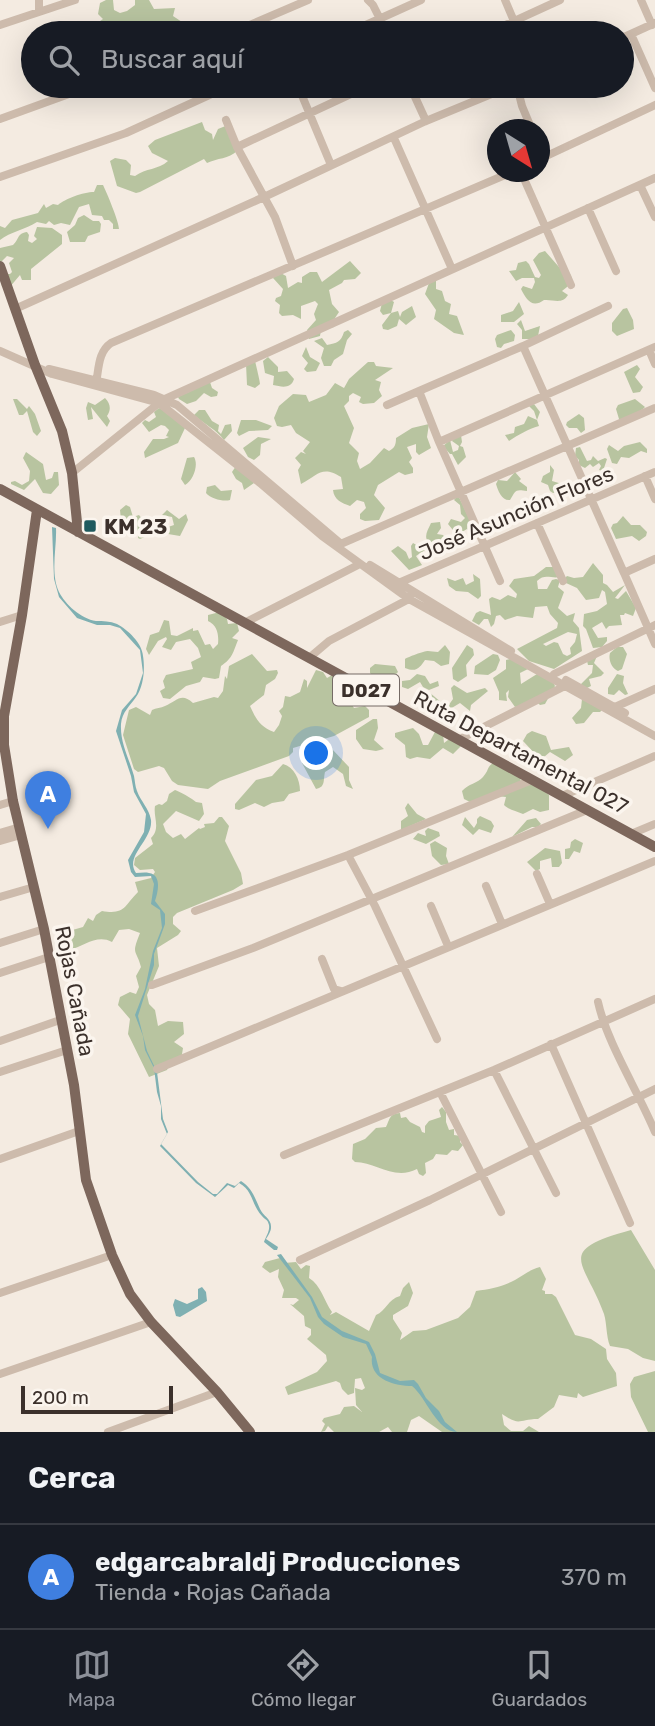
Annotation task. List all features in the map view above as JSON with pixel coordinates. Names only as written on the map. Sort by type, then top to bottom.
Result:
[{"type":"main road","points":[[0,266],[62,431],[72,473],[78,532]]},
{"type":"main road","name":"Ruta Departamental 027","points":[[0,489],[655,847]]},
{"type":"main road","name":"Rojas Cañada","points":[[37,510],[22,615],[2,717],[2,750],[44,929],[74,1084],[89,1190],[112,1255],[130,1294],[151,1322],[217,1392],[250,1432]]},
{"type":"street","points":[[39,0],[39,11]]},
{"type":"street","points":[[0,25],[75,0]]},
{"type":"street","points":[[259,21],[308,0]]},
{"type":"street","points":[[368,0],[381,19]]},
{"type":"street","points":[[376,21],[421,0]]},
{"type":"street","points":[[505,0],[513,21]]},
{"type":"street","points":[[515,21],[561,0]]},
{"type":"street","points":[[634,33],[653,24],[641,0]]},
{"type":"street","points":[[634,41],[655,88]]},
{"type":"street","points":[[0,119],[58,98]]},
{"type":"street","points":[[0,177],[126,133],[203,98]]},
{"type":"street","points":[[304,98],[331,164]]},
{"type":"street","points":[[237,147],[341,98]]},
{"type":"street","points":[[415,98],[426,121]]},
{"type":"street","points":[[15,309],[482,98]]},
{"type":"street","points":[[520,98],[527,119]]},
{"type":"street","points":[[550,154],[655,105]]},
{"type":"street","points":[[226,120],[264,197],[293,266]]},
{"type":"street","points":[[394,138],[452,269]]},
{"type":"street","points":[[72,473],[162,401],[655,178]]},
{"type":"street","points":[[96,383],[100,356],[104,348],[111,343],[488,182]]},
{"type":"street","points":[[525,182],[571,285]]},
{"type":"street","points":[[640,185],[655,217]]},
{"type":"street","points":[[588,208],[616,271]]},
{"type":"street","points":[[387,405],[608,306]]},
{"type":"street","points":[[523,346],[590,500],[651,627],[655,644]]},
{"type":"street","points":[[439,442],[652,349],[655,364]]},
{"type":"street","points":[[0,351],[52,374],[177,405],[359,564],[394,585]]},
{"type":"street","points":[[419,391],[500,581]]},
{"type":"street","points":[[338,545],[655,408]]},
{"type":"street","name":"José Asunción Flores","points":[[394,585],[655,471]]},
{"type":"street","points":[[645,476],[655,499]]},
{"type":"street","points":[[537,523],[563,581]]},
{"type":"street","points":[[338,545],[410,596],[655,736]]},
{"type":"street","points":[[624,573],[655,559]]},
{"type":"street","points":[[244,623],[359,564]]},
{"type":"street","points":[[309,658],[330,641],[410,596]]},
{"type":"street","points":[[410,596],[655,730]]},
{"type":"street","points":[[0,622],[22,615]]},
{"type":"street","points":[[554,674],[651,627]]},
{"type":"street","points":[[458,740],[565,686]]},
{"type":"street","points":[[615,707],[655,689]]},
{"type":"street","points":[[562,796],[655,756]]},
{"type":"street","points":[[195,911],[348,855],[532,780]]},
{"type":"street","points":[[0,805],[13,801]]},
{"type":"street","points":[[152,985],[253,948],[587,810]]},
{"type":"street","points":[[631,834],[655,824]]},
{"type":"street","points":[[0,834],[20,831]]},
{"type":"street","points":[[0,841],[20,831]]},
{"type":"street","points":[[348,855],[437,1038]]},
{"type":"street","points":[[158,1069],[403,964],[655,861]]},
{"type":"street","points":[[537,874],[550,904]]},
{"type":"street","points":[[486,886],[502,924]]},
{"type":"street","points":[[0,897],[34,887]]},
{"type":"street","points":[[431,906],[448,946]]},
{"type":"street","points":[[0,943],[44,929]]},
{"type":"street","points":[[0,972],[49,957]]},
{"type":"street","points":[[322,959],[334,989],[341,991]]},
{"type":"street","points":[[284,1155],[494,1070],[655,999]]},
{"type":"street","points":[[598,1002],[603,1021],[655,1132]]},
{"type":"street","points":[[0,1041],[60,1020]]},
{"type":"street","points":[[551,1044],[630,1223]]},
{"type":"street","points":[[0,1072],[67,1050]]},
{"type":"street","points":[[494,1070],[556,1193]]},
{"type":"street","points":[[300,1260],[655,1089]]},
{"type":"street","points":[[440,1092],[501,1212]]},
{"type":"street","points":[[0,1159],[79,1131]]},
{"type":"street","points":[[0,1293],[112,1255]]},
{"type":"street","points":[[0,1374],[151,1322]]},
{"type":"street","points":[[108,1432],[217,1392]]},
{"type":"green space","points":[[113,0],[114,10],[120,13],[135,5],[135,0],[149,0],[154,9],[175,8],[173,16],[180,21],[100,21],[103,19],[98,14],[100,3]]},
{"type":"green space","points":[[202,122],[205,130],[212,134],[213,140],[218,129],[228,125],[237,151],[207,163],[204,159],[140,192],[117,186],[110,161],[115,158],[126,160],[131,165],[130,175],[135,176],[160,166],[168,161],[152,153],[148,146],[155,140]]},
{"type":"green space","points":[[97,185],[103,185],[119,229],[113,229],[113,224],[102,216],[92,215],[89,204],[79,207],[70,225],[37,222],[0,240],[0,226],[5,228],[12,220],[38,213],[44,204],[46,208],[94,192]]},
{"type":"green space","points":[[84,215],[93,221],[99,221],[100,232],[88,236],[85,242],[70,242],[67,232],[78,218]]},
{"type":"green space","points":[[37,227],[52,228],[62,235],[62,244],[31,269],[31,280],[22,280],[20,275],[9,288],[2,287],[0,274],[12,272],[9,263],[14,258],[7,256],[0,263],[0,248],[13,245],[20,235],[27,232],[28,241],[32,243],[37,239],[34,236]]},
{"type":"green space","points":[[545,251],[559,267],[571,275],[572,283],[562,291],[568,295],[563,300],[533,303],[521,289],[523,286],[532,289],[534,278],[516,281],[509,271],[516,270],[518,263],[526,261],[535,277],[539,278],[541,275],[533,260]]},
{"type":"green space","points":[[350,261],[361,273],[355,279],[344,280],[329,290],[332,304],[339,312],[334,327],[321,330],[320,336],[309,339],[307,330],[316,320],[314,314],[318,304],[315,301],[301,306],[301,319],[293,315],[282,316],[279,313],[280,305],[275,301],[281,296],[283,289],[273,278],[279,272],[286,276],[288,288],[298,282],[302,283],[302,277],[310,272],[317,272],[322,282]]},
{"type":"green space","points":[[436,280],[436,289],[442,291],[445,301],[451,304],[449,314],[457,316],[464,335],[454,333],[434,319],[436,310],[425,294],[429,283]]},
{"type":"green space","points":[[389,299],[394,302],[391,313],[383,315],[380,311],[382,303]]},
{"type":"green space","points":[[519,302],[524,314],[514,322],[501,322],[501,315],[513,311]]},
{"type":"green space","points":[[412,306],[416,317],[406,325],[399,319],[397,326],[383,329],[382,325],[391,313],[398,311],[400,317],[402,312]]},
{"type":"green space","points":[[627,308],[634,329],[617,336],[612,331],[612,323],[623,309]]},
{"type":"green space","points":[[521,320],[525,331],[540,326],[538,336],[522,339],[522,330],[517,324]]},
{"type":"green space","points":[[348,330],[352,334],[343,354],[334,360],[331,366],[324,366],[321,358],[324,348],[314,341],[322,338],[327,345],[333,344]]},
{"type":"green space","points":[[511,330],[515,335],[514,341],[501,348],[497,347],[497,335]]},
{"type":"green space","points":[[306,347],[310,357],[320,363],[316,371],[307,372],[304,369],[308,363],[302,356]]},
{"type":"green space","points":[[268,357],[278,367],[278,372],[287,371],[294,379],[291,384],[283,387],[273,385],[274,376],[265,373],[263,361]]},
{"type":"green space","points":[[255,361],[260,384],[255,388],[247,385],[246,364]]},
{"type":"green space","points":[[368,362],[393,368],[375,380],[381,382],[379,390],[382,396],[374,403],[363,404],[359,402],[361,397],[353,393],[344,406],[354,428],[349,443],[359,453],[357,461],[360,469],[384,448],[391,450],[395,446],[396,438],[412,428],[429,424],[427,437],[431,448],[419,455],[416,452],[416,444],[407,447],[412,458],[409,462],[413,473],[405,475],[399,472],[378,485],[374,495],[385,508],[379,520],[365,521],[360,519],[360,514],[366,508],[364,502],[357,500],[350,506],[335,496],[333,490],[343,489],[341,477],[335,473],[324,472],[301,484],[298,470],[301,465],[295,458],[301,452],[306,454],[303,451],[310,442],[296,433],[291,425],[277,426],[274,418],[279,406],[293,394],[306,395],[309,402],[326,395],[335,383],[344,388],[349,379]]},
{"type":"green space","points":[[637,365],[640,369],[635,377],[643,387],[640,392],[633,393],[624,372]]},
{"type":"green space","points":[[210,382],[212,388],[218,392],[217,396],[211,397],[204,393],[196,401],[187,404],[179,399],[178,397]]},
{"type":"green space","points":[[105,398],[110,407],[107,427],[91,407],[93,419],[88,420],[86,408],[88,402],[95,405]]},
{"type":"green space","points":[[13,399],[17,399],[27,409],[29,406],[35,414],[41,431],[37,436],[33,432],[27,411],[19,415]]},
{"type":"green space","points":[[635,399],[645,407],[623,421],[619,419],[616,409],[618,405]]},
{"type":"green space","points":[[534,404],[540,412],[537,420],[529,406]]},
{"type":"green space","points":[[159,408],[169,412],[185,428],[178,443],[145,458],[144,452],[153,439],[169,437],[166,436],[169,430],[165,426],[161,425],[149,432],[142,423],[156,417],[154,412]]},
{"type":"green space","points":[[199,410],[205,410],[212,421],[219,425],[218,431],[221,434],[225,425],[231,424],[232,431],[224,440],[194,415]]},
{"type":"green space","points":[[579,414],[584,418],[585,430],[581,433],[577,428],[569,428],[566,425]]},
{"type":"green space","points":[[528,416],[537,420],[539,426],[509,441],[505,435],[514,433],[515,427],[524,424]]},
{"type":"green space","points":[[241,420],[256,420],[272,426],[268,430],[249,431],[239,436],[237,433]]},
{"type":"green space","points":[[461,435],[460,446],[463,447],[466,457],[458,465],[452,454],[443,446],[450,440],[453,452],[458,450],[459,446],[452,441],[454,437]]},
{"type":"green space","points":[[258,437],[271,439],[261,444],[260,455],[254,460],[248,457],[243,448]]},
{"type":"green space","points":[[640,442],[647,449],[647,453],[641,451],[629,458],[621,457],[617,464],[612,463],[607,449],[609,445],[618,451],[624,446]]},
{"type":"green space","points":[[580,447],[587,461],[593,456],[598,461],[607,459],[603,471],[599,470],[599,463],[585,468],[579,465],[575,456],[576,448]]},
{"type":"green space","points":[[26,452],[43,464],[46,480],[52,478],[54,472],[58,472],[59,485],[51,494],[43,493],[35,479],[24,490],[11,484],[15,481],[22,485],[29,481],[30,471],[23,458]]},
{"type":"green space","points":[[194,457],[194,472],[185,485],[181,479],[187,458]]},
{"type":"green space","points":[[550,465],[554,470],[552,481],[562,484],[557,492],[553,493],[548,485],[541,482],[543,476],[550,472]]},
{"type":"green space","points":[[236,466],[254,483],[244,490],[242,483],[232,472]]},
{"type":"green space","points":[[515,472],[521,479],[519,481],[527,487],[527,491],[517,491],[507,500],[501,495],[496,484],[498,480],[507,481]]},
{"type":"green space","points":[[215,485],[221,491],[232,490],[230,500],[218,500],[206,493],[207,487]]},
{"type":"green space","points":[[458,495],[478,537],[476,538],[467,529],[457,535],[448,524],[451,519],[461,522],[465,518],[461,514],[460,505],[454,500]]},
{"type":"green space","points":[[126,505],[130,507],[133,517],[139,515],[143,520],[151,522],[140,529],[141,533],[151,526],[156,526],[160,517],[168,527],[174,525],[172,517],[162,515],[167,510],[179,519],[186,514],[188,520],[180,536],[156,532],[140,539],[138,531],[132,529],[131,522],[122,528],[108,525],[109,519],[114,516],[118,521],[121,520],[120,510]]},
{"type":"green space","points":[[623,516],[631,525],[640,525],[647,532],[646,536],[639,541],[632,536],[616,539],[611,528]]},
{"type":"green space","points":[[440,522],[441,528],[437,534],[445,538],[432,546],[426,538],[427,532],[431,523]]},
{"type":"green space","points":[[413,543],[425,550],[416,556],[422,565],[409,570],[391,551],[398,546],[406,552],[409,559],[412,557]]},
{"type":"green space","points":[[593,563],[603,575],[603,583],[613,592],[625,585],[615,598],[618,599],[626,591],[636,608],[633,616],[625,613],[620,615],[622,625],[609,626],[606,629],[602,622],[592,628],[598,638],[607,637],[602,647],[593,648],[583,626],[584,614],[597,611],[607,604],[605,592],[602,590],[599,598],[586,600],[577,588],[566,583],[564,579],[567,576],[583,577]]},
{"type":"green space","points":[[546,567],[555,567],[560,577],[540,579],[537,581],[538,589],[547,589],[552,580],[560,580],[558,587],[564,592],[558,608],[567,616],[575,613],[573,621],[579,628],[582,651],[554,669],[529,661],[517,649],[557,628],[558,623],[547,606],[535,607],[533,618],[517,616],[505,620],[500,615],[496,616],[491,627],[488,619],[484,619],[479,625],[472,621],[480,611],[491,615],[489,599],[492,597],[500,600],[508,595],[516,598],[517,594],[509,586],[514,579],[534,576]],"holes":[[[568,632],[577,634],[570,648],[571,654],[567,656],[563,654],[558,643],[546,646],[543,644]]]},
{"type":"green space","points":[[473,574],[480,579],[481,596],[478,599],[468,592],[456,591],[449,586],[447,578],[455,581],[463,578],[466,585],[474,581]]},
{"type":"green space","points":[[220,612],[228,624],[237,623],[239,631],[232,638],[238,640],[234,651],[221,666],[219,678],[203,677],[200,682],[186,686],[170,699],[163,698],[160,691],[165,688],[163,681],[166,675],[193,669],[191,662],[201,657],[198,648],[190,639],[176,642],[171,650],[162,647],[166,637],[158,641],[149,655],[146,649],[150,635],[159,632],[164,620],[169,621],[171,635],[177,636],[193,628],[193,631],[198,630],[205,645],[210,644],[213,649],[218,644],[218,633],[208,621],[208,615]]},
{"type":"green space","points":[[445,645],[450,652],[449,664],[441,666],[434,661],[425,660],[415,670],[405,668],[405,659],[426,651],[438,652]]},
{"type":"green space","points":[[467,645],[473,649],[474,655],[466,665],[467,676],[458,682],[453,679],[452,668]]},
{"type":"green space","points":[[617,647],[623,647],[627,654],[622,669],[618,671],[612,666],[610,658],[610,653]]},
{"type":"green space","points":[[252,654],[267,671],[277,670],[278,673],[275,679],[266,685],[264,695],[250,706],[265,728],[274,732],[282,716],[279,711],[283,707],[285,696],[290,697],[300,692],[304,679],[307,681],[307,688],[316,670],[323,672],[327,678],[334,674],[342,684],[343,681],[361,689],[350,702],[354,708],[365,706],[369,710],[369,717],[334,736],[293,748],[289,756],[220,781],[208,789],[178,785],[164,768],[159,766],[138,772],[134,769],[123,735],[129,710],[136,707],[150,715],[152,710],[179,698],[193,703],[218,698],[223,691],[229,666]]},
{"type":"green space","points":[[493,654],[498,655],[500,660],[496,670],[488,675],[474,674],[475,666]]},
{"type":"green space","points":[[597,656],[594,663],[604,673],[589,679],[591,686],[587,688],[580,685],[592,673],[593,665],[588,665],[587,661]]},
{"type":"green space","points":[[510,659],[528,669],[520,673],[521,684],[537,674],[553,682],[555,686],[545,704],[540,705],[537,702],[515,707],[508,697],[509,690],[506,693],[507,701],[499,700],[499,692],[493,678],[506,669],[506,660]]},
{"type":"green space","points":[[375,664],[395,666],[398,672],[386,684],[380,684],[370,673],[370,668]]},
{"type":"green space","points":[[417,674],[425,676],[430,684],[438,681],[439,686],[429,690],[420,682],[408,689],[402,687],[402,681],[410,680]]},
{"type":"green space","points":[[617,674],[624,676],[623,683],[628,694],[625,695],[619,690],[614,695],[608,694],[608,688]]},
{"type":"green space","points":[[454,685],[467,693],[485,688],[488,691],[471,705],[470,711],[460,703],[450,709],[448,706],[453,699],[451,688]]},
{"type":"green space","points":[[429,692],[442,703],[441,710],[421,710],[423,696]]},
{"type":"green space","points":[[582,699],[603,709],[593,712],[584,723],[576,724],[572,718],[581,708]]},
{"type":"green space","points":[[377,719],[378,728],[374,740],[384,749],[376,751],[363,749],[356,739],[356,730]]},
{"type":"green space","points":[[413,728],[419,734],[423,745],[428,745],[436,730],[443,734],[444,743],[452,737],[462,745],[453,754],[443,748],[430,759],[410,759],[406,757],[405,745],[395,737],[395,733]]},
{"type":"green space","points":[[532,731],[546,736],[551,750],[569,747],[573,755],[565,761],[550,752],[544,757],[538,757],[523,741]]},
{"type":"green space","points":[[315,749],[332,749],[349,767],[349,780],[353,789],[346,786],[343,774],[333,767],[325,772],[323,785],[316,789],[302,763],[304,755]]},
{"type":"green space","points":[[499,760],[520,775],[521,783],[537,786],[549,795],[549,810],[540,812],[533,809],[523,814],[504,805],[506,797],[497,796],[472,803],[464,799],[462,791],[481,779],[490,766]]},
{"type":"green space","points":[[283,764],[296,774],[300,791],[289,794],[284,801],[264,807],[255,803],[239,810],[235,809],[235,804],[256,780],[272,776]]},
{"type":"green space","points":[[175,790],[202,803],[204,814],[199,821],[176,811],[163,824],[166,832],[173,838],[181,834],[185,839],[199,828],[205,827],[204,824],[214,823],[222,817],[229,826],[225,841],[241,873],[243,884],[177,913],[173,917],[173,924],[181,931],[157,948],[159,966],[147,995],[149,1004],[155,1010],[158,1026],[168,1021],[183,1022],[184,1034],[174,1042],[183,1048],[181,1060],[169,1065],[167,1070],[149,1077],[128,1034],[130,1019],[118,1005],[120,997],[130,992],[136,994],[139,987],[136,976],[141,967],[135,949],[140,933],[129,929],[119,930],[112,942],[101,939],[70,950],[62,937],[69,931],[83,927],[88,918],[93,921],[102,911],[120,910],[138,892],[135,882],[151,878],[155,872],[153,869],[140,870],[134,865],[135,858],[153,844],[151,838],[156,826],[155,806],[167,801],[169,794]]},
{"type":"green space","points":[[408,803],[417,814],[426,819],[401,830],[401,821],[408,816],[405,808]]},
{"type":"green space","points":[[480,816],[491,821],[494,826],[491,833],[479,829],[473,835],[462,825],[465,817],[474,828]]},
{"type":"green space","points":[[536,818],[541,824],[538,827],[532,827],[512,837],[527,820]]},
{"type":"green space","points":[[428,828],[439,832],[440,836],[426,844],[413,839],[418,833],[426,836],[425,831]]},
{"type":"green space","points":[[575,839],[583,843],[580,853],[574,851],[569,859],[565,859],[565,849],[570,848]]},
{"type":"green space","points":[[435,841],[447,848],[449,864],[441,865],[432,856],[430,844]]},
{"type":"green space","points":[[545,848],[560,851],[562,863],[559,867],[552,867],[551,858],[540,861],[540,869],[536,871],[527,862]]},
{"type":"green space","points":[[442,1107],[446,1112],[449,1130],[454,1129],[454,1135],[461,1136],[460,1142],[463,1145],[458,1151],[452,1150],[447,1155],[436,1154],[425,1163],[426,1173],[423,1176],[417,1169],[393,1172],[352,1159],[353,1144],[365,1139],[376,1128],[386,1127],[394,1114],[400,1113],[401,1118],[406,1117],[425,1133],[425,1126],[429,1121],[441,1117],[439,1110]]},
{"type":"green space","points":[[631,1230],[655,1270],[655,1361],[643,1358],[628,1349],[610,1346],[604,1314],[581,1260],[583,1252],[591,1245]]},
{"type":"green space","points":[[280,1258],[284,1263],[296,1262],[301,1269],[306,1265],[310,1266],[309,1278],[319,1289],[332,1312],[330,1315],[336,1312],[369,1331],[376,1315],[400,1296],[409,1282],[413,1293],[408,1306],[393,1315],[402,1333],[400,1340],[413,1331],[426,1330],[458,1318],[470,1307],[476,1291],[505,1284],[540,1267],[546,1279],[542,1290],[545,1294],[556,1297],[575,1335],[591,1339],[606,1349],[607,1359],[616,1373],[617,1386],[583,1397],[578,1393],[577,1398],[559,1395],[554,1407],[538,1419],[516,1421],[502,1414],[504,1425],[511,1431],[523,1431],[529,1426],[539,1432],[442,1432],[419,1416],[411,1420],[407,1432],[392,1432],[388,1427],[379,1432],[334,1432],[328,1426],[321,1432],[325,1424],[322,1421],[324,1418],[340,1414],[344,1407],[354,1406],[362,1412],[356,1405],[355,1388],[365,1388],[361,1378],[355,1379],[354,1393],[348,1395],[336,1381],[288,1395],[285,1387],[317,1372],[327,1361],[326,1355],[307,1339],[311,1335],[311,1329],[305,1326],[304,1316],[290,1304],[293,1305],[299,1300],[282,1298],[284,1290],[278,1277],[279,1269],[270,1273],[262,1267],[265,1262]]},
{"type":"green space","points":[[655,1371],[655,1432],[648,1432],[631,1397],[630,1384],[634,1377]]},
{"type":"water","points":[[52,527],[56,528],[56,585],[62,597],[69,606],[85,617],[114,623],[126,630],[134,637],[143,656],[144,671],[141,688],[123,716],[121,731],[136,789],[151,820],[148,834],[136,854],[133,867],[136,873],[149,873],[156,877],[158,884],[155,901],[165,914],[165,924],[154,954],[154,965],[138,1016],[147,1051],[157,1072],[167,1134],[161,1119],[154,1068],[145,1050],[135,1015],[162,928],[160,910],[151,904],[154,884],[151,876],[135,877],[128,860],[144,832],[146,814],[134,792],[116,731],[122,710],[136,694],[143,673],[140,650],[120,628],[97,625],[77,618],[59,597],[54,579]]},
{"type":"water","points":[[161,1144],[213,1194],[217,1194],[227,1183],[235,1186],[241,1181],[245,1184],[270,1222],[271,1229],[266,1239],[278,1247],[277,1250],[264,1242],[269,1229],[267,1220],[263,1218],[244,1186],[239,1183],[234,1188],[228,1185],[215,1197],[196,1183]]},
{"type":"water","points":[[281,1254],[312,1297],[322,1317],[342,1331],[369,1342],[380,1373],[400,1381],[414,1380],[445,1422],[457,1432],[438,1420],[412,1386],[391,1383],[379,1376],[374,1371],[366,1344],[343,1337],[324,1324],[310,1298],[277,1255]]},
{"type":"water","points":[[202,1287],[207,1301],[180,1317],[176,1316],[173,1305],[175,1299],[187,1304],[198,1299],[198,1289]]},
{"type":"place","name":"KM 23","points":[[90,526]]},
{"type":"place","name":"edgarcabraldj Producciones","points":[[48,829]]}]
